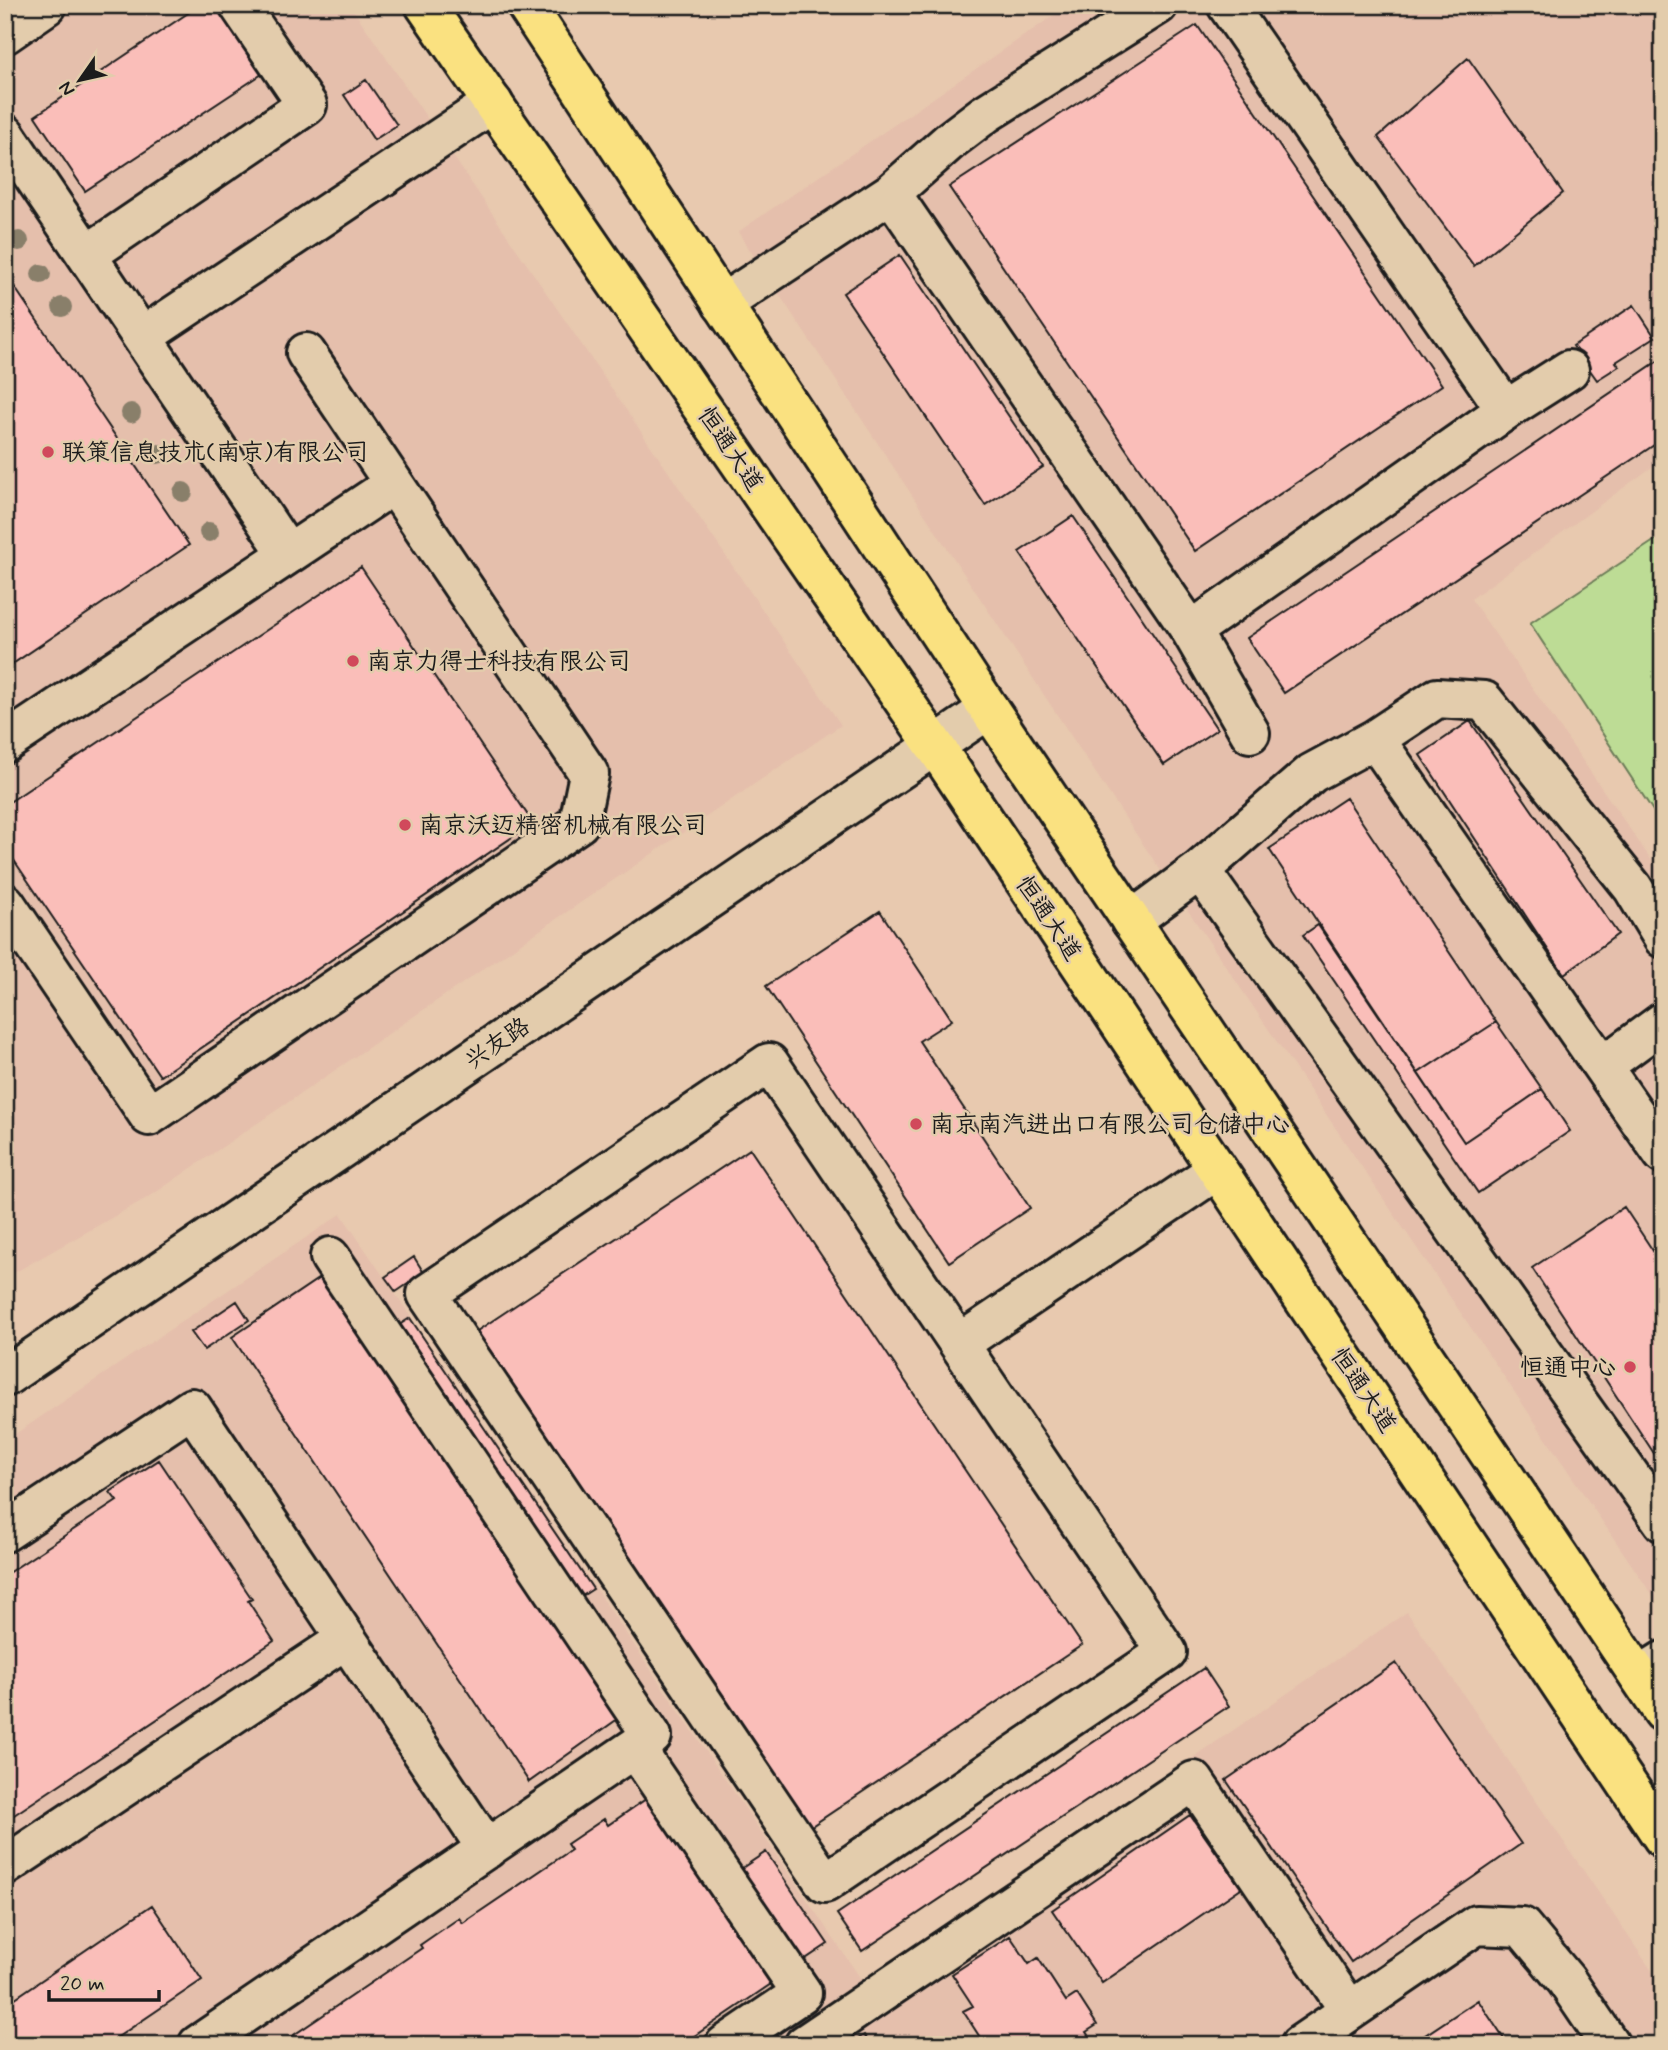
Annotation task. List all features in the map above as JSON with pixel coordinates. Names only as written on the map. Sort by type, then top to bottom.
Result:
[{"type":"main road","name":"恒通大道","points":[[425,5],[935,746],[1663,1838]]},
{"type":"main road","points":[[526,5],[1131,921],[1651,1669],[1663,1712]]},
{"type":"street","points":[[5,34],[47,5]]},
{"type":"street","points":[[88,254],[307,105],[239,5]]},
{"type":"street","points":[[722,304],[891,193],[985,114],[1158,5]]},
{"type":"street","points":[[1227,5],[1506,410]]},
{"type":"street","points":[[142,337],[493,103]]},
{"type":"street","points":[[5,134],[288,554]]},
{"type":"street","points":[[891,193],[1191,631],[1250,733]]},
{"type":"street","points":[[5,903],[149,1116],[579,822],[589,774],[306,354]]},
{"type":"street","points":[[1191,631],[1506,410],[1569,370]]},
{"type":"street","points":[[5,743],[394,484]]},
{"type":"street","points":[[1131,921],[1200,870],[1312,773],[1375,739],[1437,698],[1484,701],[1633,888],[1663,938]]},
{"type":"street","name":"兴友路","points":[[5,1377],[989,709]]},
{"type":"street","points":[[1375,739],[1663,1154]]},
{"type":"street","points":[[1200,870],[1663,1522]]},
{"type":"street","points":[[1603,1066],[1663,1022]]},
{"type":"street","points":[[769,1063],[959,1344],[1167,1652],[825,1883],[427,1294],[769,1063]]},
{"type":"street","points":[[959,1344],[1217,1170]]},
{"type":"street","points":[[198,2045],[652,1737],[330,1257]]},
{"type":"street","points":[[5,1532],[192,1408],[487,1849]]},
{"type":"street","points":[[5,1866],[346,1639]]},
{"type":"street","points":[[635,1748],[802,1993],[725,2045]]},
{"type":"street","points":[[804,2045],[1194,1781],[1350,2011]]},
{"type":"street","points":[[1300,2045],[1476,1925],[1522,1927],[1566,1980],[1610,2045]]},
{"type":"shaded area","points":[[5,5],[350,5],[841,725],[152,1195],[5,1278]]},
{"type":"shaded area","points":[[1069,5],[1663,5],[1663,459],[1471,599],[1663,877],[1663,1611],[1130,825],[738,232]]},
{"type":"shaded area","points":[[341,1214],[863,1982],[1407,1612],[1663,1987],[1663,2045],[5,2045],[5,1441]]},
{"type":"green space","points":[[1663,535],[1663,826],[1530,623]]},
{"type":"building","points":[[200,5],[216,5],[262,74],[85,191],[35,116]]},
{"type":"building","points":[[1197,25],[1442,385],[1195,551],[949,187]]},
{"type":"building","points":[[1468,58],[1563,193],[1474,266],[1378,137]]},
{"type":"building","points":[[366,80],[397,125],[374,140],[344,95]]},
{"type":"building","points":[[900,255],[1043,467],[985,505],[843,293]]},
{"type":"building","points":[[5,273],[189,545],[5,669]]},
{"type":"building","points":[[1634,305],[1655,337],[1616,362],[1619,366],[1597,380],[1573,346]]},
{"type":"building","points":[[1661,359],[1663,439],[1284,693],[1247,638]]},
{"type":"building","points":[[1073,516],[1217,729],[1164,765],[1019,552]]},
{"type":"building","points":[[361,567],[533,823],[160,1076],[5,847],[5,805]]},
{"type":"building","points":[[1470,721],[1618,934],[1564,974],[1420,755]]},
{"type":"building","points":[[1346,798],[1496,1022],[1418,1073],[1269,849]]},
{"type":"building","name":"南京南汽进出口有限公司仓储中心","points":[[880,911],[952,1020],[919,1041],[1030,1208],[949,1262],[766,986]]},
{"type":"building","points":[[1318,925],[1464,1142],[1542,1089],[1570,1131],[1478,1193],[1303,935]]},
{"type":"building","points":[[1496,1022],[1542,1089],[1464,1142],[1418,1073]]},
{"type":"building","points":[[750,1149],[1082,1645],[810,1827],[477,1331]]},
{"type":"building","name":"恒通中心","points":[[1624,1207],[1663,1266],[1663,1467],[1532,1268]]},
{"type":"building","points":[[414,1257],[424,1273],[396,1292],[385,1277]]},
{"type":"building","points":[[321,1277],[619,1718],[529,1782],[232,1337]]},
{"type":"building","points":[[237,1301],[249,1320],[204,1350],[191,1332]]},
{"type":"building","points":[[410,1318],[593,1589],[576,1600],[393,1329]]},
{"type":"building","points":[[159,1460],[252,1599],[248,1601],[274,1641],[5,1821],[5,1575],[117,1501],[110,1492]]},
{"type":"building","points":[[1396,1663],[1521,1844],[1351,1962],[1226,1780]]},
{"type":"building","points":[[1204,1668],[1229,1706],[862,1951],[837,1914]]},
{"type":"building","points":[[646,1799],[771,1984],[681,2045],[279,2045],[422,1948],[420,1945],[459,1918],[463,1923],[571,1850],[567,1844],[604,1819],[608,1825]]},
{"type":"building","points":[[1190,1815],[1241,1888],[1102,1983],[1052,1910]]},
{"type":"building","points":[[766,1852],[828,1944],[801,1962],[739,1870]]},
{"type":"building","points":[[152,1905],[202,1980],[106,2045],[5,2045],[5,2005]]},
{"type":"building","points":[[1010,1936],[1029,1964],[1038,1958],[1066,2001],[1077,1994],[1097,2025],[1086,2032],[1095,2045],[985,2045],[963,2011],[973,2006],[952,1974]]},
{"type":"building","points":[[1478,2000],[1508,2045],[1410,2045]]},
{"type":"building","points":[[864,2035],[871,2045],[849,2045]]},
{"type":"railway","points":[[1657,5],[1663,11]]},
{"type":"place","name":"联策信息技术(南京)有限公司","points":[[48,452]]},
{"type":"place","name":"南京力得士科技有限公司","points":[[353,661]]},
{"type":"place","name":"南京沃迈精密机械有限公司","points":[[405,825]]},
{"type":"place","name":"南京南汽进出口有限公司仓储中心","points":[[916,1124]]},
{"type":"place","name":"恒通中心","points":[[1630,1367]]}]
